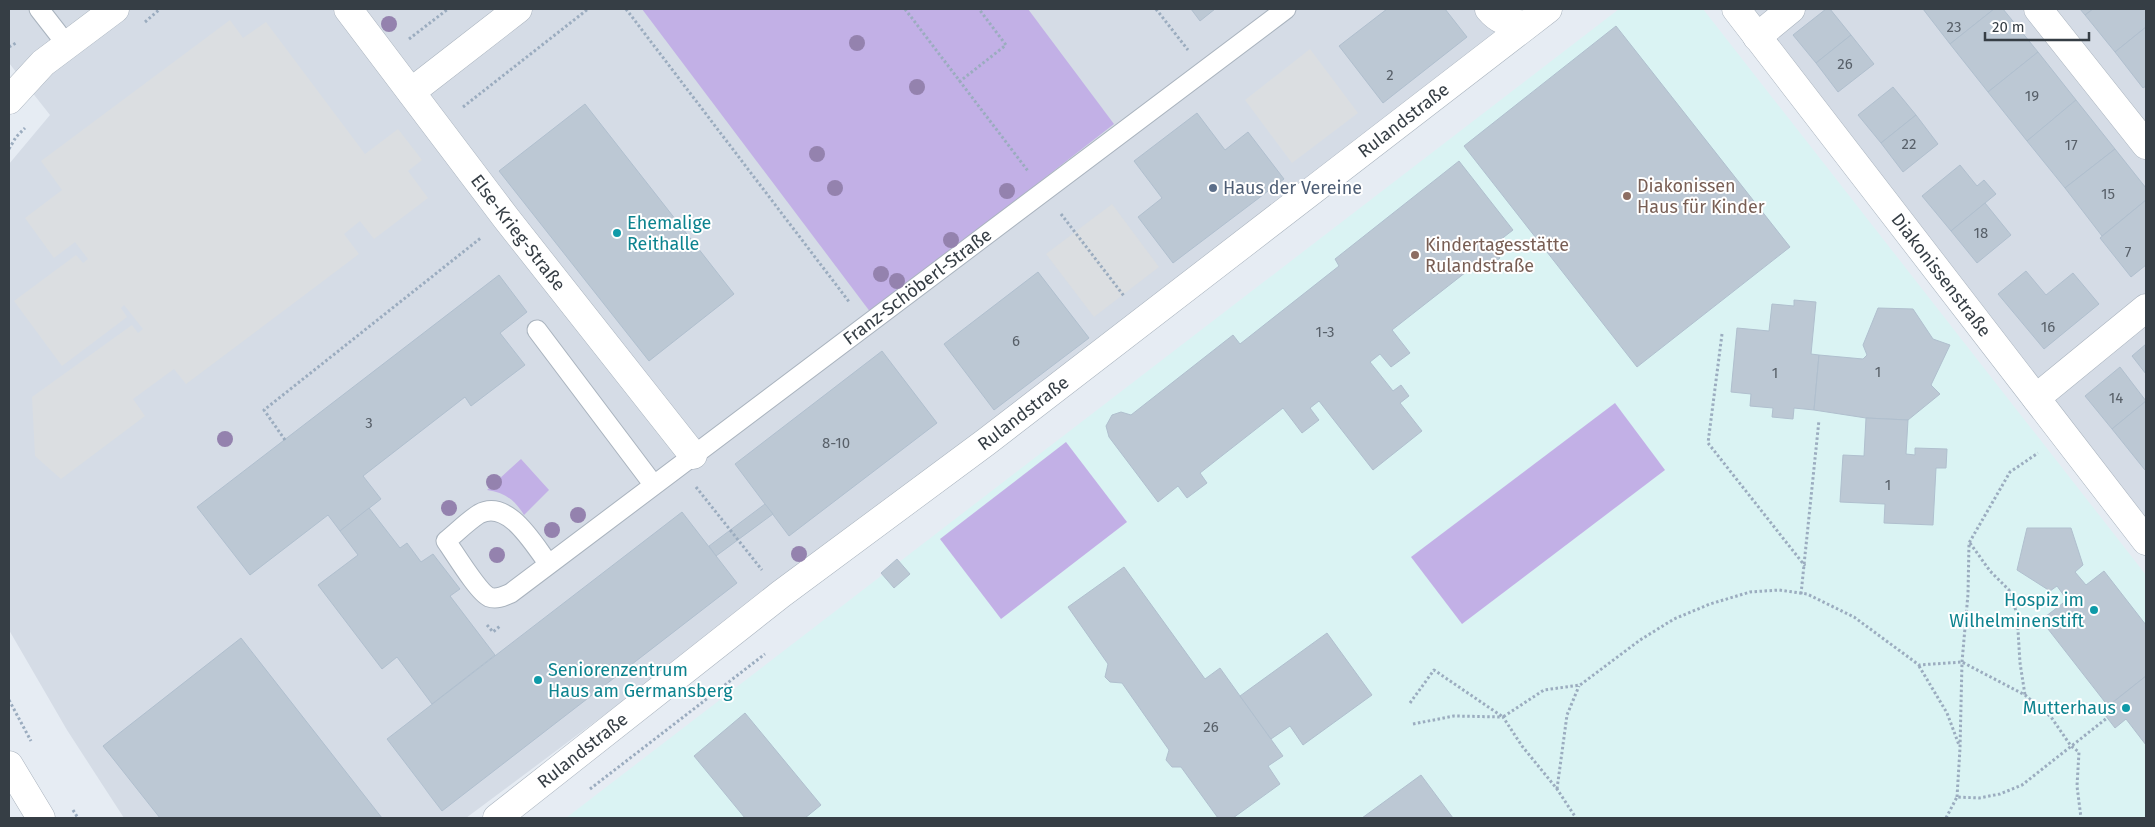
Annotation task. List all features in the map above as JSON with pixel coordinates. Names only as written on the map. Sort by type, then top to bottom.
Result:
[{"type":"street","points":[[9,100],[43,63],[115,9]]},
{"type":"street","name":"Else-Krieg-Straße","points":[[348,9],[506,218],[692,455]]},
{"type":"street","points":[[411,92],[518,9]]},
{"type":"street","points":[[1489,9],[1503,21],[1514,25],[1537,16]]},
{"type":"street","name":"Diakonissenstraße","points":[[1736,9],[2036,398],[2063,436],[2146,541]]},
{"type":"street","points":[[1757,37],[1791,9]]},
{"type":"street","points":[[2038,9],[2146,145]]},
{"type":"street","name":"Rulandstraße","points":[[497,818],[781,594],[986,442],[1537,16]]},
{"type":"street","points":[[9,79],[43,63]]},
{"type":"street","points":[[2036,398],[2146,308]]},
{"type":"street","points":[[9,765],[41,818]]},
{"type":"lane","points":[[40,9],[67,45]]},
{"type":"lane","name":"Franz-Schöberl-Straße","points":[[480,589],[489,596],[501,598],[512,593],[548,563],[1286,9]]},
{"type":"lane","points":[[537,330],[654,484]]},
{"type":"lane","points":[[480,589],[446,541],[480,514],[490,511],[503,513],[515,520],[548,563]]},
{"type":"path","points":[[138,28],[159,9]]},
{"type":"path","points":[[385,58],[448,9]]},
{"type":"path","points":[[437,126],[588,9]]},
{"type":"path","points":[[626,9],[866,324]]},
{"type":"path","points":[[905,9],[1142,320]]},
{"type":"path","points":[[959,82],[1006,45],[979,9]]},
{"type":"path","points":[[1156,9],[1204,71]]},
{"type":"path","points":[[9,148],[16,137],[30,123]]},
{"type":"path","points":[[285,440],[264,410],[506,218]]},
{"type":"path","points":[[1722,334],[1708,443],[1805,566]]},
{"type":"path","points":[[1801,594],[1819,420]]},
{"type":"path","points":[[1946,818],[1957,797],[1969,543],[2010,472],[2063,436]]},
{"type":"path","points":[[692,483],[781,594]]},
{"type":"path","points":[[1969,543],[1990,571],[2008,590],[2017,614],[2020,663],[2025,695]]},
{"type":"path","points":[[480,589],[467,600],[493,632],[500,626]]},
{"type":"path","points":[[1413,724],[1454,716],[1503,717],[1544,690],[1580,685],[1646,636],[1674,619],[1710,604],[1750,592],[1779,590],[1807,594],[1854,617],[1918,665],[1947,713],[1960,748]]},
{"type":"path","points":[[583,794],[765,654]]},
{"type":"path","points":[[1918,665],[1962,662],[2025,695],[2051,717],[2071,746],[2079,752],[2077,786],[2081,818]]},
{"type":"path","points":[[1410,703],[1434,670],[1503,717],[1522,746],[1557,789],[1576,818]]},
{"type":"path","points":[[1557,789],[1567,715],[1580,685]]},
{"type":"path","points":[[1957,797],[1978,798],[2000,794],[2022,785],[2108,718]]},
{"type":"shaded area","points":[[9,9],[1551,9],[466,818],[124,818],[67,730],[9,630],[9,164],[50,115],[9,63]]},
{"type":"shaded area","points":[[642,9],[1028,9],[1114,124],[871,313]]},
{"type":"shaded area","points":[[1619,9],[1703,9],[2146,575],[2146,818],[566,818]]},
{"type":"shaded area","points":[[1737,9],[2146,9],[2146,539]]},
{"type":"shaded area","points":[[230,20],[243,38],[266,22],[365,154],[398,129],[422,160],[408,171],[428,198],[374,239],[360,221],[344,234],[359,254],[186,384],[174,369],[133,399],[145,416],[61,479],[35,456],[32,397],[132,325],[138,333],[143,329],[124,305],[121,308],[127,317],[62,366],[14,301],[76,255],[83,263],[88,259],[75,242],[54,258],[25,218],[62,190],[41,161]]},
{"type":"shaded area","points":[[1310,49],[1358,113],[1292,163],[1245,100]]},
{"type":"shaded area","points":[[1112,204],[1159,267],[1094,317],[1046,254]]},
{"type":"shaded area","points":[[1615,403],[1665,470],[1462,624],[1411,557]]},
{"type":"shaded area","points":[[1066,442],[1127,522],[1001,619],[940,539]]},
{"type":"shaded area","points":[[521,459],[549,490],[524,515],[517,505],[508,498],[487,490]]},
{"type":"building","points":[[1191,9],[1215,9],[1200,21]]},
{"type":"building","points":[[1387,9],[1445,9],[1467,37],[1383,103],[1339,46]]},
{"type":"building","points":[[1826,9],[1830,9],[1851,35],[1816,63],[1793,35]]},
{"type":"building","points":[[1923,9],[1994,9],[1950,44]]},
{"type":"building","points":[[1994,9],[2003,9],[2038,52],[1988,92],[1950,44]]},
{"type":"building","points":[[2080,9],[2093,9],[2085,15]]},
{"type":"building","points":[[2093,9],[2146,9],[2146,27],[2115,52],[2085,15]]},
{"type":"building","name":"Diakonissen Haus für Kinder","points":[[1616,26],[1790,247],[1637,367],[1464,146]]},
{"type":"building","points":[[2146,27],[2146,86],[2143,88],[2115,52]]},
{"type":"building","points":[[1851,35],[1874,64],[1838,92],[1816,63]]},
{"type":"building","points":[[2038,52],[2076,100],[2027,141],[1988,92]]},
{"type":"building","points":[[1893,87],[1916,115],[1881,143],[1858,115]]},
{"type":"building","points":[[2076,100],[2115,149],[2065,188],[2027,141]]},
{"type":"building","name":"Ehemalige Reithalle","points":[[585,104],[734,294],[649,361],[499,171]]},
{"type":"building","name":"Haus der Vereine","points":[[1197,113],[1225,150],[1248,132],[1284,179],[1173,263],[1138,217],[1162,198],[1134,161]]},
{"type":"building","points":[[1916,115],[1938,144],[1903,172],[1881,143]]},
{"type":"building","points":[[2115,149],[2146,188],[2146,200],[2102,236],[2065,188]]},
{"type":"building","points":[[1459,161],[1513,230],[1491,247],[1500,258],[1481,273],[1475,265],[1392,330],[1410,353],[1391,367],[1380,354],[1370,362],[1393,391],[1401,385],[1409,396],[1400,403],[1422,431],[1373,470],[1319,401],[1310,408],[1319,420],[1302,433],[1283,408],[1200,473],[1207,483],[1187,498],[1178,486],[1158,502],[1109,437],[1106,426],[1112,415],[1121,412],[1131,415],[1233,335],[1240,344],[1339,266],[1335,259]]},
{"type":"building","points":[[1960,165],[1977,186],[1984,180],[1996,194],[1951,231],[1922,196]]},
{"type":"building","points":[[2146,200],[2146,265],[2131,277],[2100,238]]},
{"type":"building","points":[[1985,203],[2011,235],[1977,263],[1951,231]]},
{"type":"building","points":[[2026,271],[2046,295],[2073,273],[2099,304],[2044,349],[1998,294]]},
{"type":"building","points":[[1038,272],[1089,338],[994,410],[944,344]]},
{"type":"building","points":[[499,275],[527,312],[500,333],[525,365],[471,406],[465,397],[363,476],[381,499],[340,531],[328,515],[250,575],[197,507]]},
{"type":"building","points":[[1794,300],[1816,302],[1811,354],[1819,355],[1814,410],[1794,408],[1793,419],[1772,417],[1773,408],[1750,406],[1751,394],[1731,392],[1737,328],[1769,331],[1772,304],[1794,306]]},
{"type":"building","points":[[1878,308],[1913,309],[1933,339],[1950,345],[1931,385],[1940,394],[1908,420],[1866,418],[1814,410],[1819,355],[1863,359],[1867,355],[1863,345]]},
{"type":"building","points":[[2146,344],[2146,374],[2132,356]]},
{"type":"building","points":[[882,351],[937,423],[789,536],[735,464]]},
{"type":"building","points":[[2120,367],[2146,401],[2112,429],[2085,396]]},
{"type":"building","points":[[2146,401],[2146,470],[2145,470],[2112,429]]},
{"type":"building","points":[[1866,418],[1908,420],[1906,454],[1915,455],[1915,448],[1947,449],[1946,468],[1936,468],[1933,525],[1884,523],[1885,504],[1840,502],[1843,455],[1864,456]]},
{"type":"building","points":[[765,504],[773,514],[716,556],[709,546]]},
{"type":"building","points":[[369,508],[400,548],[407,543],[421,562],[433,554],[460,589],[450,596],[495,655],[432,704],[397,657],[382,669],[318,585],[358,555],[340,531]]},
{"type":"building","name":"Seniorenzentrum Haus am Germansberg","points":[[682,512],[737,583],[442,811],[387,739]]},
{"type":"building","name":"Hospiz im Wilhelminenstift","points":[[2027,528],[2071,528],[2083,565],[2075,572],[2086,585],[2104,571],[2146,625],[2146,676],[2108,706],[2041,620],[2067,600],[2057,586],[2050,591],[2017,570]]},
{"type":"building","points":[[897,559],[910,574],[894,588],[881,573]]},
{"type":"building","points":[[1124,567],[1205,679],[1220,668],[1283,756],[1268,766],[1280,784],[1233,818],[1218,818],[1181,767],[1172,767],[1166,760],[1169,750],[1122,683],[1110,682],[1105,677],[1108,664],[1068,607]]},
{"type":"building","points":[[1327,633],[1372,695],[1303,745],[1290,726],[1271,739],[1240,696]]},
{"type":"building","points":[[241,638],[382,818],[160,818],[103,746]]},
{"type":"building","name":"Mutterhaus","points":[[2146,676],[2146,745],[2126,719],[2115,728],[2102,711]]},
{"type":"building","points":[[745,713],[821,805],[805,818],[745,818],[694,756]]},
{"type":"building","points":[[1421,775],[1453,818],[1362,818]]},
{"type":"place","name":"Haus der Vereine","points":[[1213,188]]},
{"type":"place","name":"Diakonissen Haus für Kinder","points":[[1627,196]]},
{"type":"place","name":"Ehemalige Reithalle","points":[[617,233]]},
{"type":"place","name":"Kindertagesstätte Rulandstraße","points":[[1415,255]]},
{"type":"place","name":"Hospiz im Wilhelminenstift","points":[[2094,610]]},
{"type":"place","name":"Seniorenzentrum Haus am Germansberg","points":[[538,680]]},
{"type":"place","name":"Mutterhaus","points":[[2126,708]]}]
